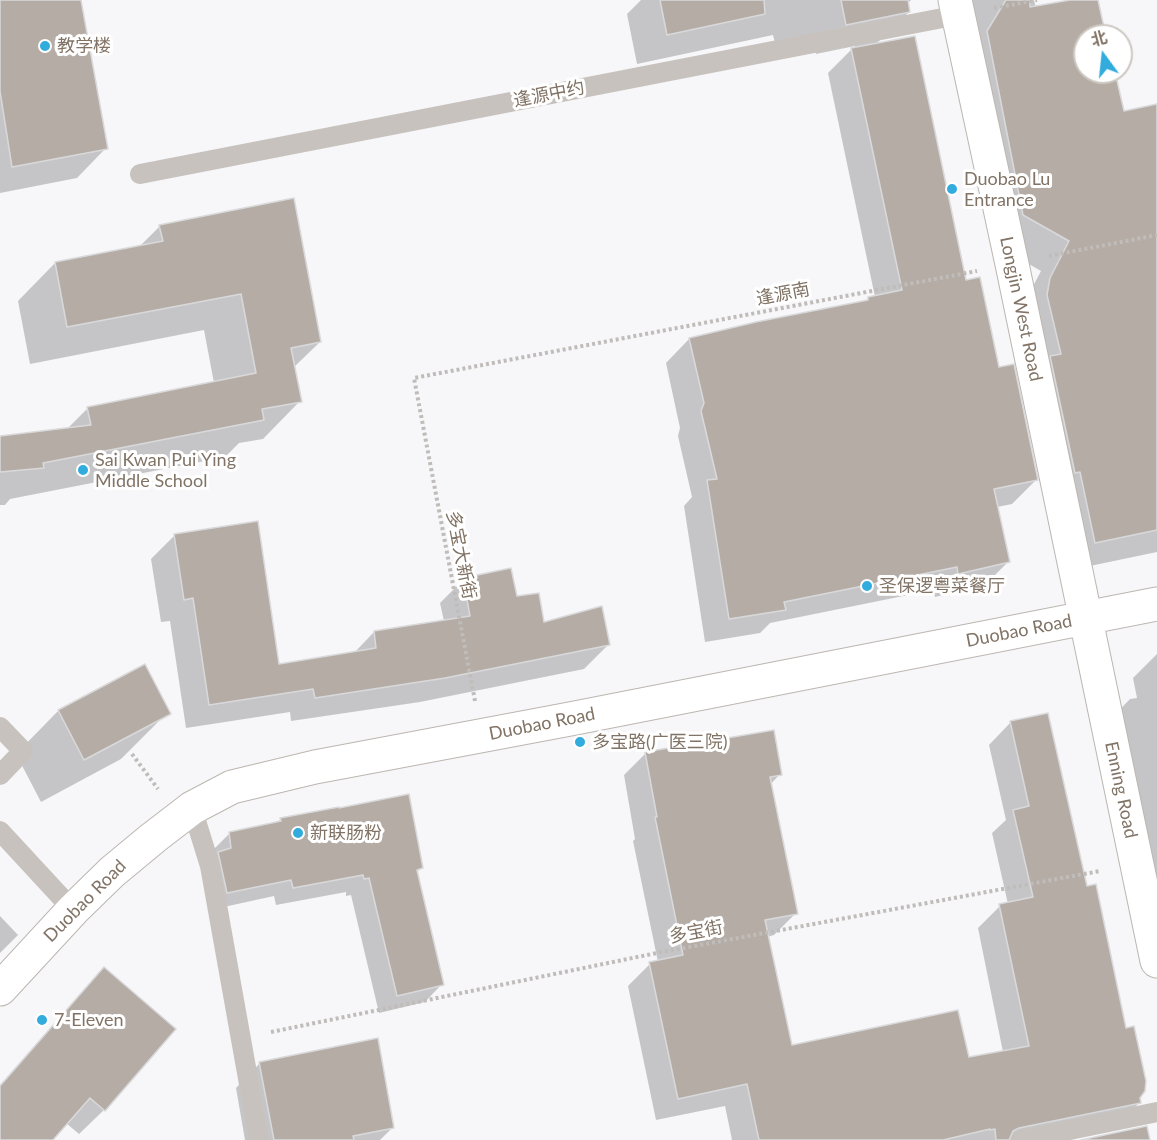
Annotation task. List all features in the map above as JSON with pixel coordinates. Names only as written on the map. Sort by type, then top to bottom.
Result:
[{"type":"street","name":"Longjin West Road","points":[[957,7],[1085,618]]},
{"type":"street","name":"Duobao Road","points":[[0,989],[73,910],[112,872],[192,808],[232,787],[315,767],[1157,604]]},
{"type":"street","name":"Enning Road","points":[[1085,618],[1157,961]]},
{"type":"lane","name":"逢源中约","points":[[140,174],[957,7]]},
{"type":"lane","points":[[0,727],[23,751],[0,775]]},
{"type":"lane","points":[[192,808],[210,866],[259,1140]]},
{"type":"lane","points":[[0,831],[73,910]]},
{"type":"lane","points":[[1021,1140],[1157,1112]]},
{"type":"path","name":"逢源南","points":[[414,378],[1157,235]]},
{"type":"path","name":"多宝大新街","points":[[414,378],[481,736]]},
{"type":"path","points":[[132,754],[160,792]]},
{"type":"path","name":"多宝街","points":[[241,1038],[657,953],[1136,864]]},
{"type":"building","name":"教学楼","points":[[0,0],[81,0],[108,149],[12,167],[0,91]]},
{"type":"building","points":[[660,0],[764,0],[765,14],[667,35]]},
{"type":"building","points":[[841,0],[908,0],[910,12],[846,25]]},
{"type":"building","points":[[1006,0],[1030,0],[1030,7],[1070,0],[1098,0],[1103,24],[1073,24],[1073,84],[1118,84],[1124,111],[1157,104],[1157,530],[1095,543],[1080,472],[1075,473],[1050,356],[1061,354],[1047,295],[1050,278],[1069,241],[1023,215],[987,31]]},
{"type":"building","points":[[915,36],[966,280],[980,277],[999,367],[1014,364],[1038,480],[994,489],[1010,562],[958,574],[957,567],[784,602],[786,610],[729,619],[707,480],[717,479],[701,411],[704,403],[689,338],[868,300],[868,297],[902,290],[851,48]]},
{"type":"building","points":[[294,198],[321,342],[291,348],[302,402],[262,409],[264,420],[43,463],[44,468],[0,472],[0,436],[91,425],[87,407],[256,373],[241,294],[67,327],[55,262],[163,241],[159,225]]},
{"type":"building","points":[[258,521],[279,664],[376,648],[374,631],[470,616],[463,578],[511,568],[517,596],[539,593],[544,622],[602,606],[610,645],[445,678],[315,698],[313,689],[209,705],[193,598],[184,600],[174,534]]},
{"type":"building","points":[[145,664],[171,714],[84,760],[58,710]]},
{"type":"building","points":[[1048,713],[1087,886],[1096,884],[1126,1028],[1134,1026],[1146,1081],[1145,1091],[1140,1098],[1141,1103],[1019,1128],[1013,1131],[1009,1140],[996,1140],[995,1129],[990,1129],[943,1140],[759,1140],[747,1084],[678,1099],[649,962],[683,955],[655,817],[657,817],[645,752],[774,730],[782,775],[770,777],[798,914],[765,920],[792,1045],[958,1010],[969,1057],[1029,1046],[999,904],[1033,897],[1013,810],[1029,806],[1010,721]]},
{"type":"building","points":[[409,794],[423,868],[417,870],[444,985],[397,996],[369,878],[364,879],[363,875],[293,888],[291,880],[227,893],[218,852],[231,848],[229,832],[281,821],[280,818]]},
{"type":"building","points":[[104,967],[176,1029],[105,1111],[90,1098],[53,1140],[0,1140],[0,1086]]},
{"type":"building","points":[[378,1038],[394,1128],[353,1136],[354,1140],[274,1140],[259,1062]]},
{"type":"building","points":[[1147,1126],[1150,1140],[1081,1140]]},
{"type":"place","name":"教学楼","points":[[45,46]]},
{"type":"place","name":"Duobao Lu Entrance","points":[[952,189]]},
{"type":"place","name":"Sai Kwan Pui Ying Middle School","points":[[83,470]]},
{"type":"place","name":"圣保逻粤菜餐厅","points":[[867,586]]},
{"type":"place","name":"多宝路(广医三院)","points":[[580,742]]},
{"type":"place","name":"新联肠粉","points":[[298,833]]},
{"type":"place","name":"7-Eleven","points":[[42,1020]]}]
